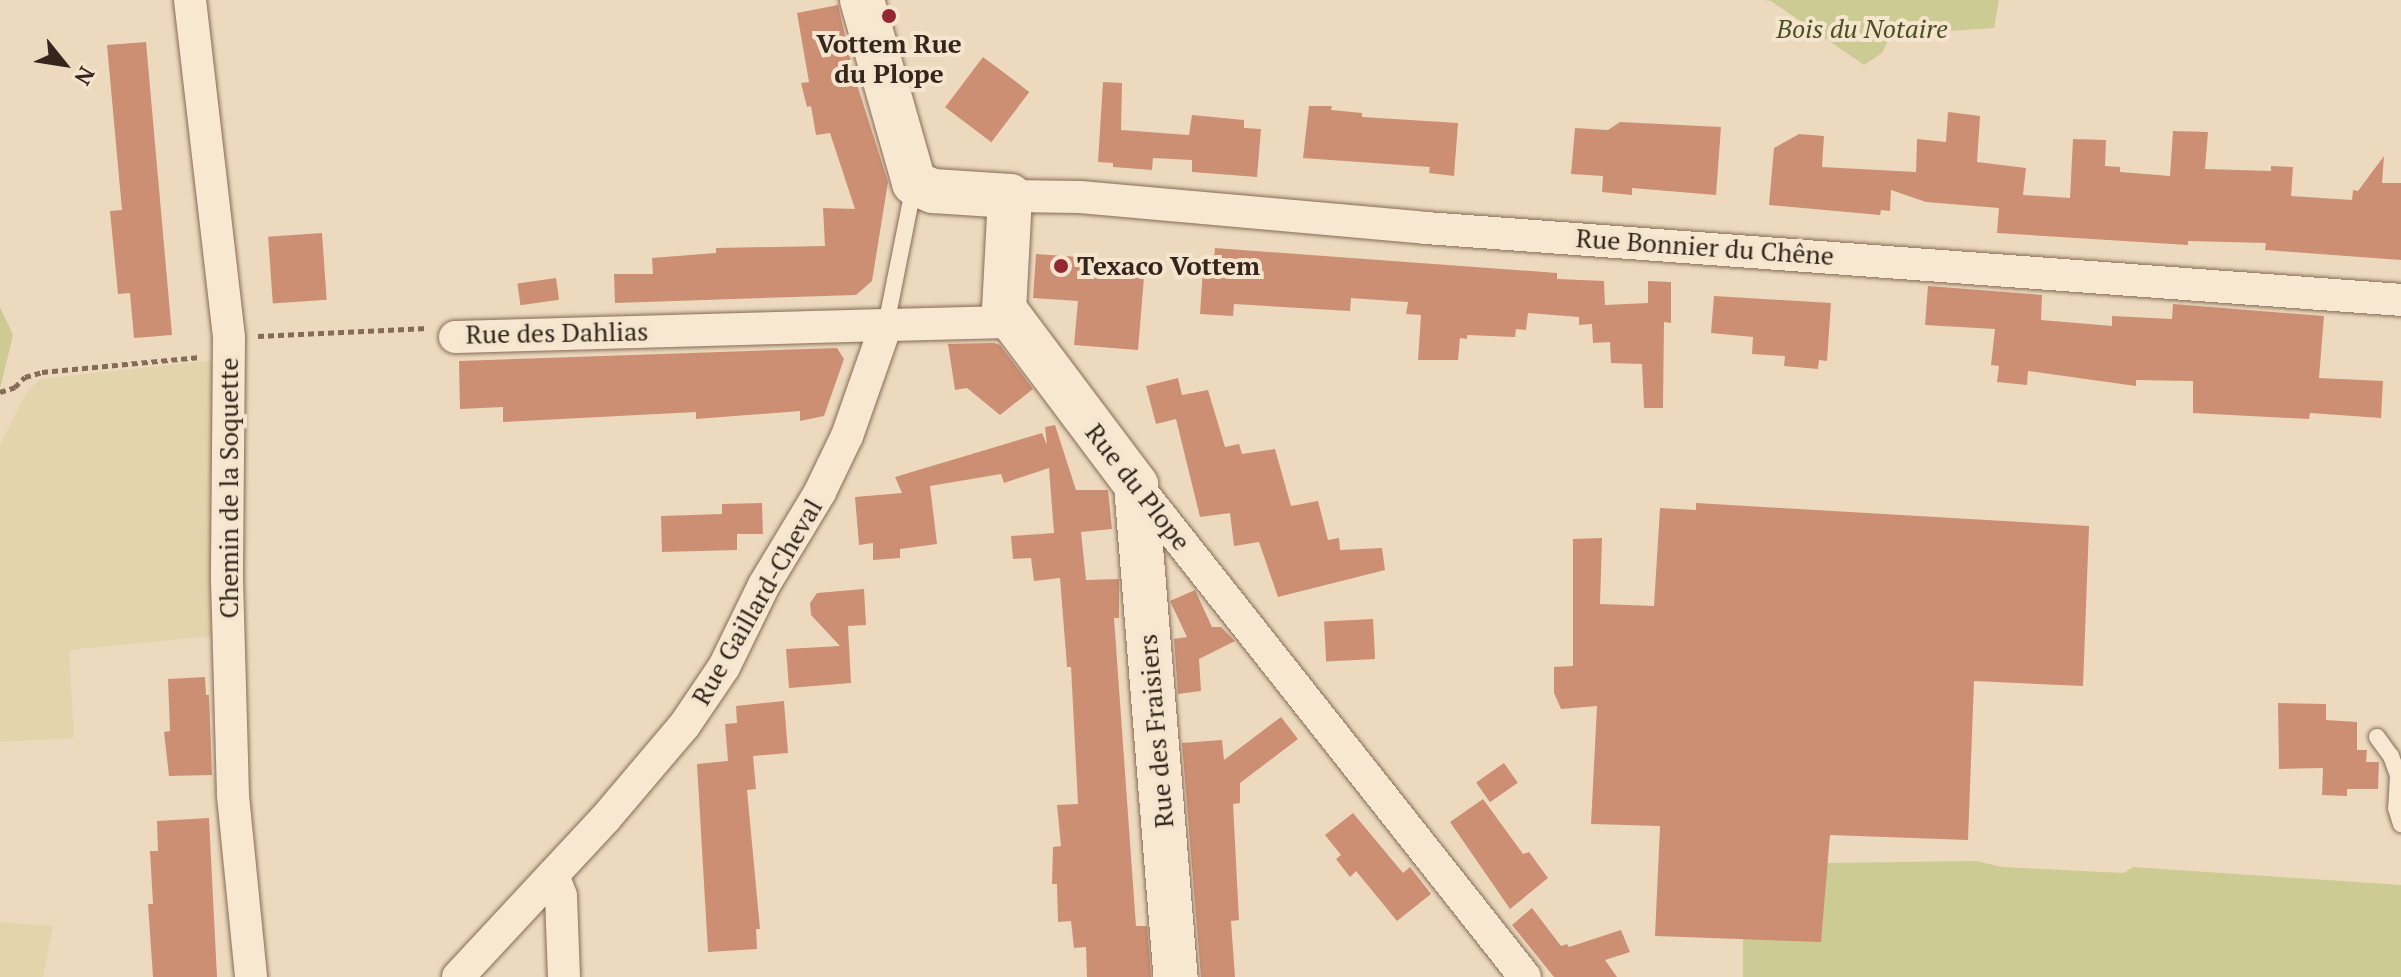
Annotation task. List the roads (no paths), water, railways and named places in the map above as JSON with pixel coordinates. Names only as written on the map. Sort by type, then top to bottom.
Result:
[{"type":"street","name":"Chemin de la Soquette","points":[[190,0],[229,346],[227,580],[233,796],[251,977]]},
{"type":"street","points":[[862,0],[914,183],[933,191],[1010,196]]},
{"type":"street","name":"Rue Bonnier du Chêne","points":[[1010,196],[1080,197],[1426,228],[2401,300]]},
{"type":"street","name":"Rue du Plope","points":[[1010,196],[1004,309],[1011,322],[1525,977]]},
{"type":"street","points":[[886,325],[1011,322]]},
{"type":"street","name":"Rue des Dahlias","points":[[455,337],[886,325]]},
{"type":"street","name":"Rue Gaillard-Cheval","points":[[458,977],[684,726],[724,667],[764,585],[834,464],[886,325]]},
{"type":"street","name":"Rue des Fraisiers","points":[[1136,485],[1176,977]]},
{"type":"street","points":[[553,875],[561,896],[564,977]]},
{"type":"lane","points":[[886,325],[914,183]]},
{"type":"lane","points":[[2377,737],[2391,756],[2398,775],[2396,808],[2401,824]]},
{"type":"place","name":"Vottem Rue du Plope","points":[[889,16]]},
{"type":"place","name":"Texaco Vottem","points":[[1061,266]]},
{"type":"park label","name":"Bois du Notaire","points":[[1862,29]]}]
